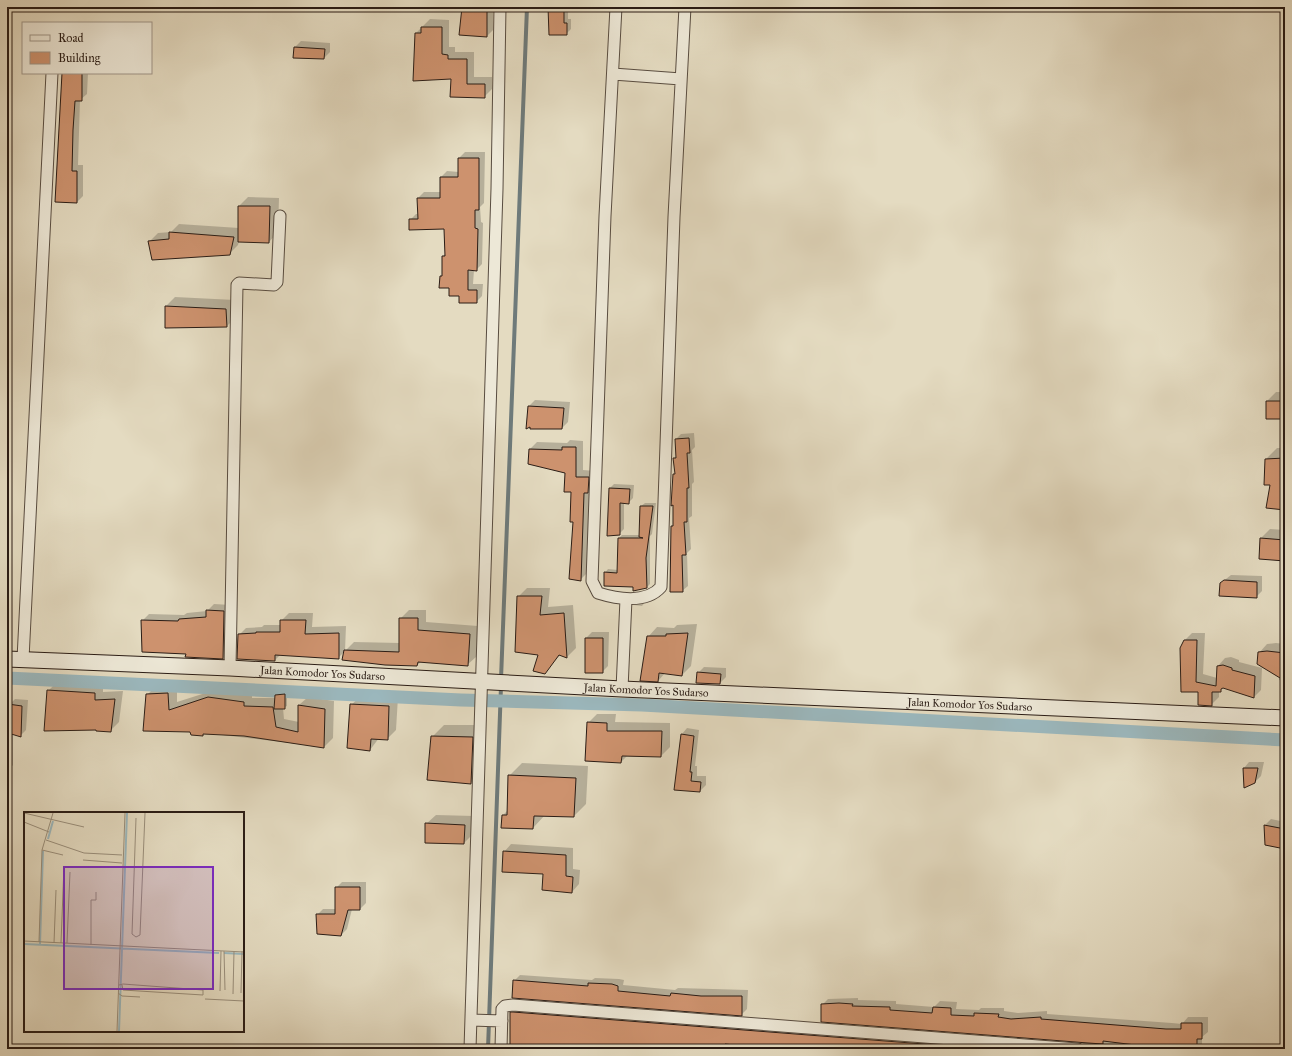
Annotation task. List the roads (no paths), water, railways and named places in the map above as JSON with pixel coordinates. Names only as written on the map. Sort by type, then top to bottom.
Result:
[{"type":"street","points":[[470,1049],[474,1020],[481,714],[484,685],[497,205],[500,7]]},
{"type":"street","points":[[616,7],[605,216],[592,580],[598,593],[626,599],[653,594],[661,588],[674,217],[684,7]]},
{"type":"street","points":[[23,659],[52,74]]},
{"type":"street","points":[[613,74],[681,79]]},
{"type":"street","points":[[230,668],[237,285],[239,283],[247,282],[274,285],[277,282],[280,216]]},
{"type":"street","points":[[622,689],[626,599]]},
{"type":"street","name":"Jalan Komodor Yos Sudarso","points":[[7,659],[230,668],[484,685],[516,683],[1285,718]]},
{"type":"street","points":[[501,1049],[499,1021],[502,1009],[505,1006],[513,1005],[1078,1049]]},
{"type":"street","points":[[474,1020],[499,1021]]},
{"type":"waterway","points":[[501,679],[527,7]]},
{"type":"waterway","points":[[7,678],[461,700],[642,705],[1285,740]]},
{"type":"waterway","points":[[488,1049],[501,686]]}]
